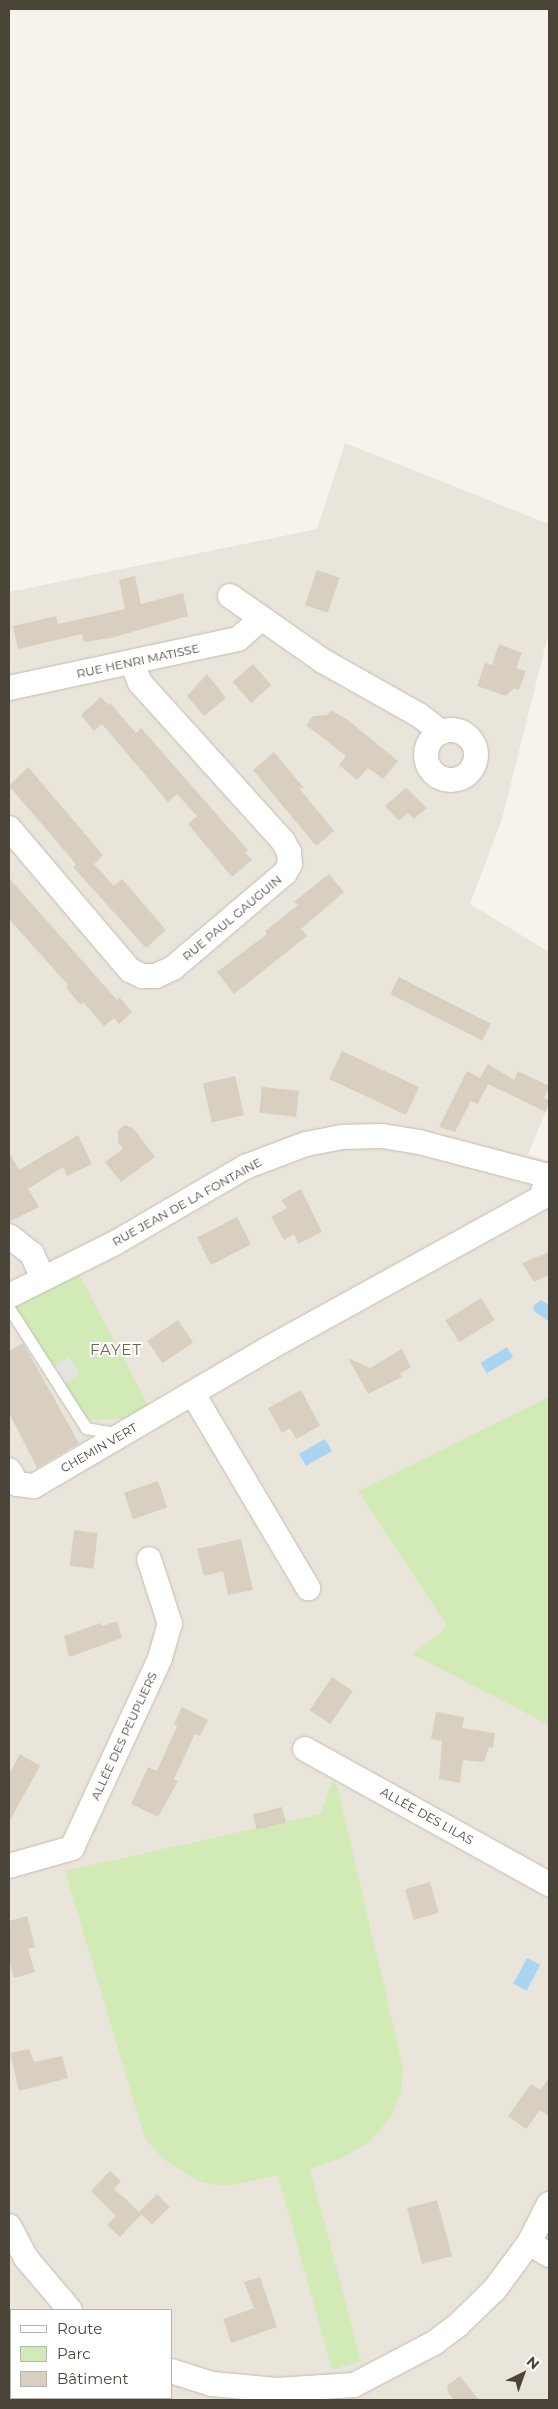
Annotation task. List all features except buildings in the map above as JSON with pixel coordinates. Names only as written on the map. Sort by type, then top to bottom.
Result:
[{"type":"street","points":[[230,596],[323,661],[419,715],[440,732]]},
{"type":"street","name":"RUE HENRI MATISSE","points":[[9,688],[238,639],[261,619]]},
{"type":"street","name":"RUE PAUL GAUGUIN","points":[[9,828],[130,970],[142,976],[156,976],[174,968],[285,873],[290,864],[289,852],[282,841],[140,683],[132,662]]},
{"type":"street","name":"RUE JEAN DE LA FONTAINE","points":[[10,1295],[114,1242],[245,1167],[306,1144],[342,1138],[382,1136],[419,1142],[548,1176]]},
{"type":"street","name":"CHEMIN VERT","points":[[9,1470],[17,1484],[34,1486],[192,1394],[541,1198],[548,1176]]},
{"type":"street","points":[[9,1236],[32,1254],[43,1279]]},
{"type":"street","points":[[192,1394],[308,1588]]},
{"type":"street","name":"ALLÉE DES PEUPLIERS","points":[[9,1866],[72,1848],[160,1658],[170,1624],[149,1559]]},
{"type":"street","name":"ALLÉE DES LILAS","points":[[305,1749],[549,1884]]},
{"type":"street","points":[[172,2371],[212,2384],[277,2390],[356,2393],[434,2343],[459,2324],[495,2289],[529,2243],[549,2204]]},
{"type":"street","points":[[9,2226],[26,2258],[69,2309]]},
{"type":"street","points":[[529,2243],[549,2255]]},
{"type":"lane","points":[[10,1295],[86,1428],[123,1434]]},
{"type":"shaded area","points":[[345,443],[549,524],[549,632],[502,819],[470,904],[549,952],[549,1104],[528,1155],[549,1161],[549,2400],[9,2400],[9,592],[317,529]]},
{"type":"shaded area","points":[[69,1357],[80,1374],[64,1384],[53,1367]]},
{"type":"green space","points":[[79,1274],[149,1407],[132,1419],[88,1420],[64,1384],[79,1374],[53,1367],[14,1307]]},
{"type":"green space","points":[[549,1397],[549,1725],[412,1654],[448,1627],[358,1491]]},
{"type":"green space","points":[[332,1781],[337,1785],[403,2067],[401,2091],[392,2116],[369,2142],[342,2158],[310,2169],[361,2361],[332,2370],[278,2175],[227,2186],[210,2184],[196,2180],[166,2161],[145,2139],[65,1871],[321,1814]]},
{"type":"water","points":[[541,1300],[549,1305],[549,1322],[534,1311],[533,1306]]},
{"type":"water","points":[[507,1347],[513,1357],[487,1373],[480,1363]]},
{"type":"water","points":[[325,1439],[332,1451],[306,1466],[299,1454]]},
{"type":"water","points":[[527,1958],[540,1965],[527,1991],[513,1984]]},
{"type":"district","name":"FAYET","points":[[116,1350]]}]
